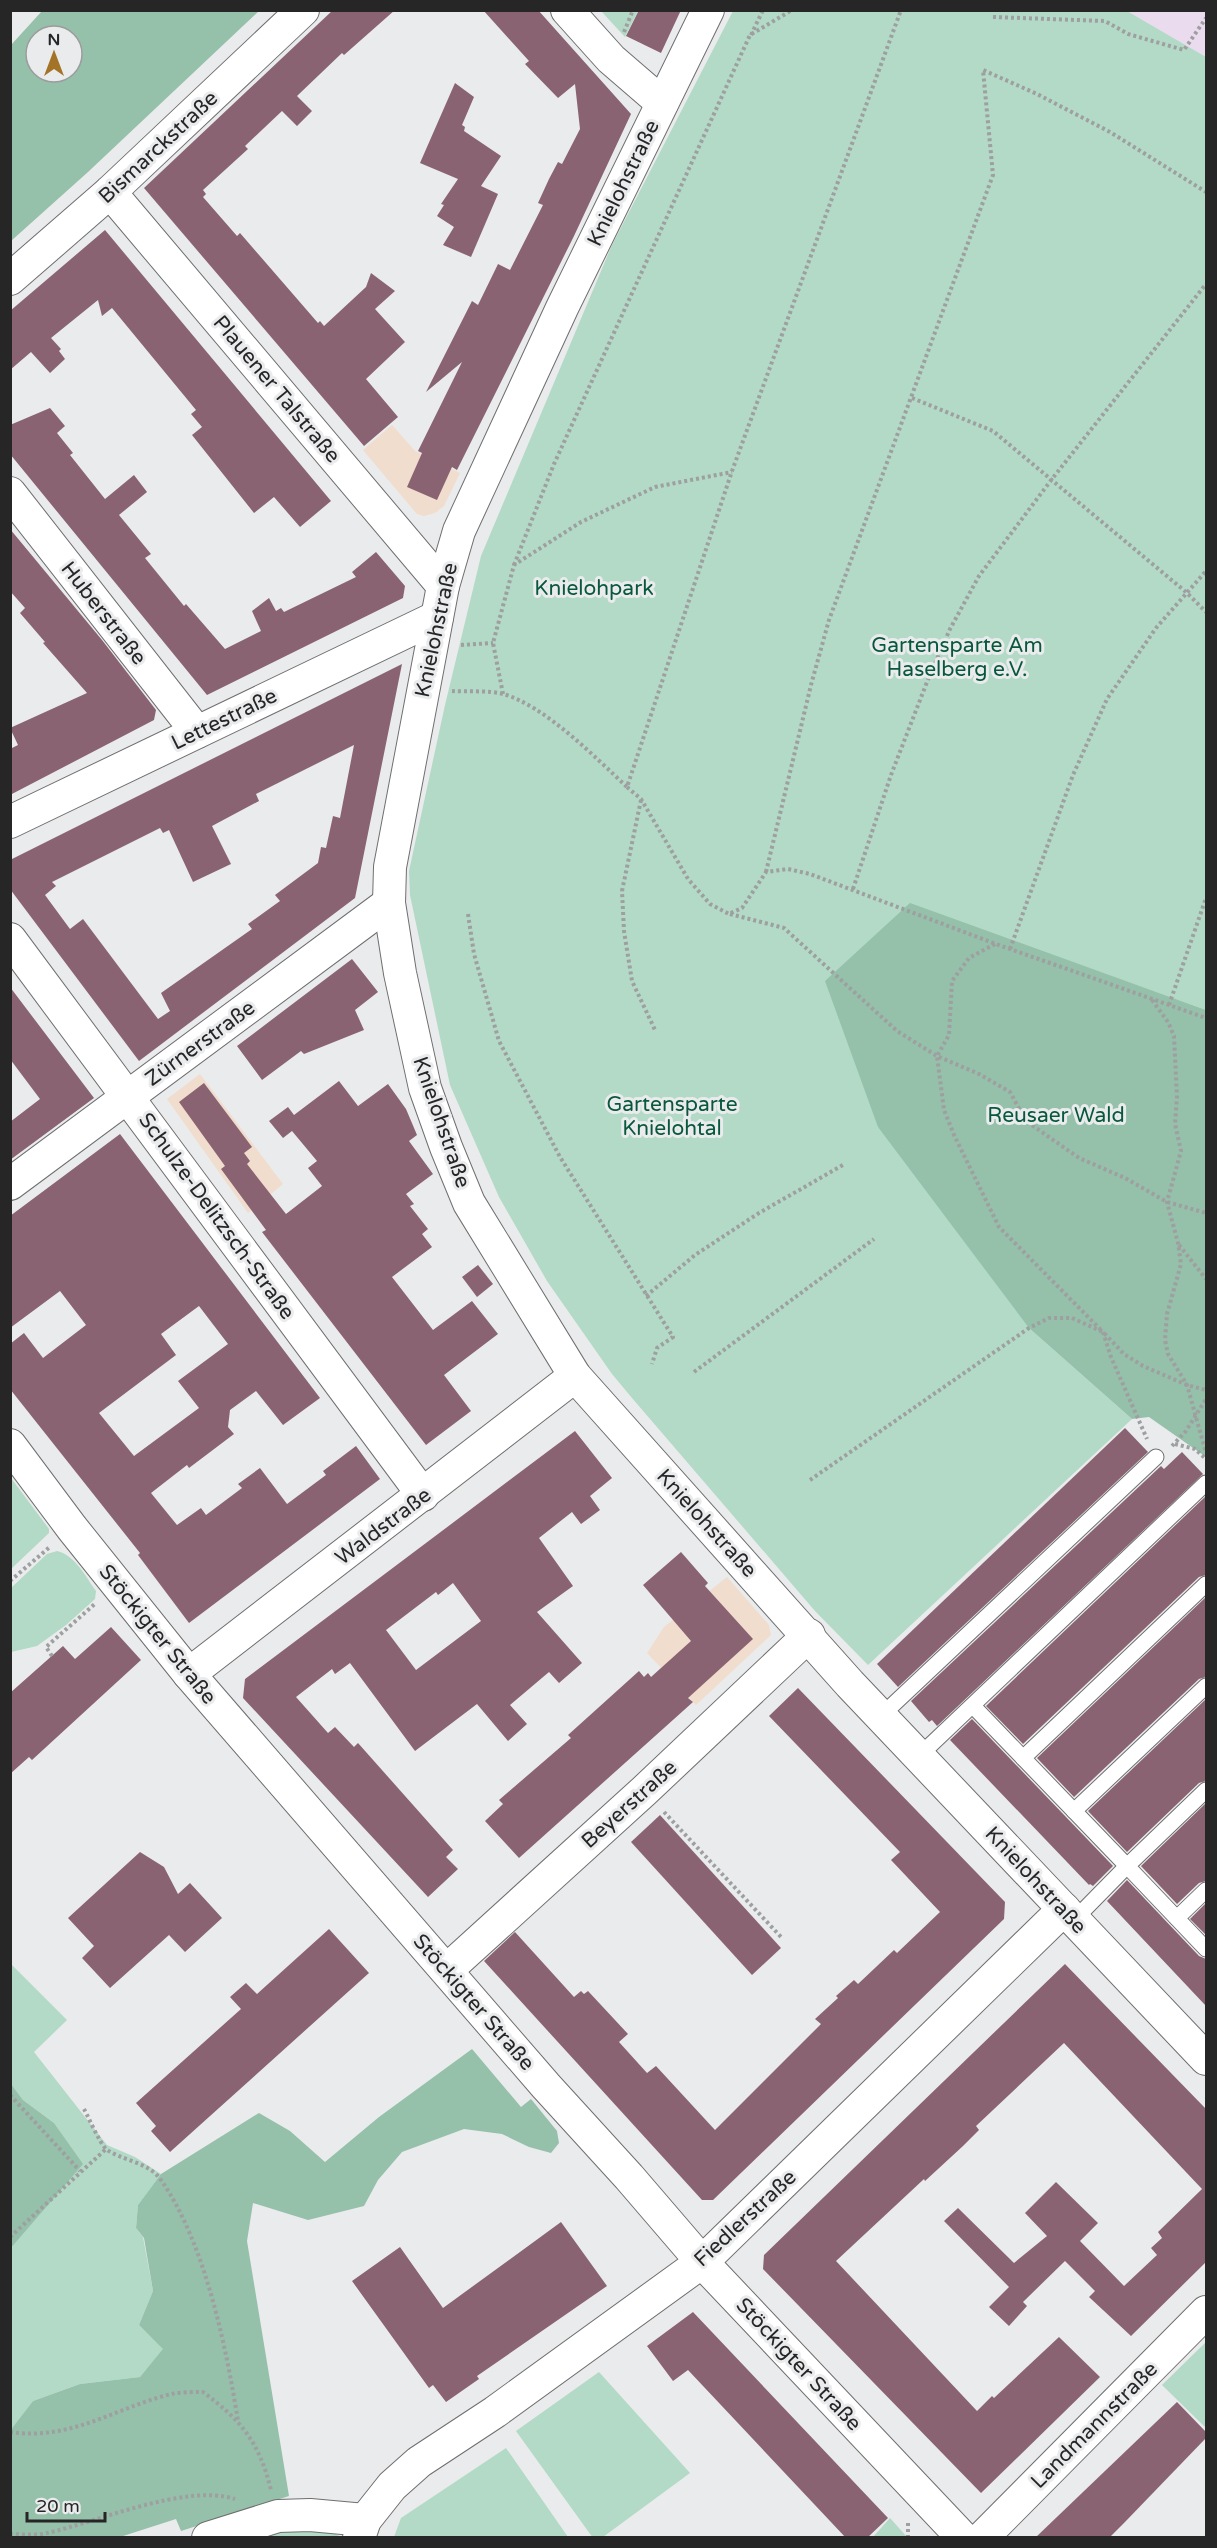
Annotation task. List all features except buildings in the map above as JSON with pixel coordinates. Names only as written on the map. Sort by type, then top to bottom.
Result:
[{"type":"street","name":"Bismarckstraße","points":[[10,279],[110,192],[303,10]]},
{"type":"street","points":[[567,10],[611,58],[662,103]]},
{"type":"street","name":"Knielohstraße","points":[[708,10],[567,298],[464,521],[443,586],[390,867],[389,903],[400,973],[425,1088],[446,1147],[474,1212],[575,1376],[881,1716],[1206,2059]]},
{"type":"street","name":"Plauener Talstraße","points":[[110,192],[443,586]]},
{"type":"street","name":"Huberstraße","points":[[10,493],[197,732]]},
{"type":"street","name":"Lettestraße","points":[[10,822],[437,617]]},
{"type":"street","name":"Zürnerstraße","points":[[10,1184],[389,903]]},
{"type":"street","name":"Schulze-Delitzsch-Straße","points":[[10,939],[129,1096],[423,1495]]},
{"type":"street","name":"Waldstraße","points":[[189,1674],[575,1376]]},
{"type":"street","name":"Stöckigter Straße","points":[[10,1445],[72,1528],[189,1674],[546,2086],[702,2262],[963,2538]]},
{"type":"street","name":"Beyerstraße","points":[[447,1970],[644,1791],[809,1635]]},
{"type":"street","name":"Fiedlerstraße","points":[[362,2529],[392,2486],[419,2462],[495,2412],[702,2262],[1069,1914]]},
{"type":"street","name":"Landmannstraße","points":[[982,2538],[1206,2312]]},
{"type":"street","points":[[223,2535],[277,2514],[310,2516],[362,2529]]},
{"type":"lane","points":[[881,1716],[1156,1457]]},
{"type":"lane","points":[[919,1756],[1206,1484]]},
{"type":"lane","points":[[1023,1758],[1206,1584]]},
{"type":"lane","points":[[1074,1811],[1206,1686]]},
{"type":"lane","points":[[973,1706],[1206,1949]]},
{"type":"lane","points":[[1069,1914],[1127,1866],[1206,1790]]},
{"type":"lane","points":[[1177,1918],[1206,1890]]},
{"type":"path","points":[[503,694],[494,643],[514,566],[554,464],[763,10]]},
{"type":"path","points":[[750,35],[792,10]]},
{"type":"path","points":[[627,788],[732,471],[901,10]]},
{"type":"path","points":[[993,17],[1105,21],[1128,34],[1184,50],[1206,18]]},
{"type":"path","points":[[729,914],[742,908],[766,872],[811,685],[830,620],[853,551],[912,398],[993,175],[982,70],[1037,94],[1110,132],[1206,192]]},
{"type":"path","points":[[853,890],[911,722],[950,628],[979,576],[1052,479],[1206,284]]},
{"type":"path","points":[[912,398],[993,431],[1186,592],[1206,612]]},
{"type":"path","points":[[514,566],[581,522],[655,487],[732,471]]},
{"type":"path","points":[[1010,949],[1073,775],[1107,699],[1139,650],[1206,570]]},
{"type":"path","points":[[423,689],[503,694],[534,709],[572,737],[641,799],[688,879],[710,904],[729,914],[784,928],[897,1031],[937,1056],[979,1074],[1010,1092],[1026,1121],[1079,1158],[1125,1178],[1167,1203],[1206,1213]]},
{"type":"path","points":[[641,799],[622,891],[624,931],[632,981],[655,1030]]},
{"type":"path","points":[[766,872],[788,869],[810,874],[996,944],[1206,1018]]},
{"type":"path","points":[[1168,1005],[1206,898]]},
{"type":"path","points":[[468,914],[474,954],[499,1041],[560,1157],[673,1337],[657,1348],[652,1364]]},
{"type":"path","points":[[996,944],[969,958],[952,981],[949,1035],[937,1056],[944,1110],[954,1135],[999,1227],[1124,1354],[1187,1385],[1206,1390]]},
{"type":"path","points":[[1151,999],[1168,1022],[1174,1036],[1177,1096],[1175,1124],[1181,1151],[1167,1203],[1178,1243],[1180,1264],[1167,1314],[1166,1340],[1168,1354],[1187,1385],[1206,1454]]},
{"type":"path","points":[[646,1296],[695,1256],[759,1213],[843,1165]]},
{"type":"path","points":[[694,1372],[874,1239]]},
{"type":"path","points":[[1178,1243],[1206,1279]]},
{"type":"path","points":[[810,1480],[1029,1328],[1049,1318],[1072,1318],[1103,1332],[1111,1358],[1156,1457],[1174,1444],[1206,1399]]},
{"type":"path","points":[[1174,1444],[1195,1449],[1206,1460]]},
{"type":"path","points":[[10,1581],[72,1528]]},
{"type":"path","points":[[52,1656],[46,1647],[117,1585]]},
{"type":"path","points":[[644,1791],[782,1938]]},
{"type":"path","points":[[10,2095],[80,2171]]},
{"type":"path","points":[[84,2109],[106,2149],[136,2162],[159,2177],[183,2216],[200,2260],[228,2360],[238,2421]]},
{"type":"path","points":[[10,2237],[106,2149]]},
{"type":"path","points":[[10,2432],[29,2435],[71,2430],[172,2394],[203,2392],[232,2413],[252,2439],[266,2471],[277,2514]]},
{"type":"path","points":[[10,2534],[44,2534],[179,2497],[223,2495],[277,2514]]},
{"type":"shaded area","points":[[1127,11],[1206,11],[1206,57]]},
{"type":"shaded area","points":[[392,425],[415,451],[460,473],[444,506],[435,513],[424,516],[417,514],[363,450]]},
{"type":"shaded area","points":[[200,1074],[283,1184],[248,1213],[167,1099]]},
{"type":"shaded area","points":[[727,1577],[769,1625],[771,1635],[696,1705],[647,1653],[664,1627]]},
{"type":"green space","points":[[42,11],[259,11],[88,172],[11,241],[11,45],[24,31],[24,84],[84,84],[84,24],[30,24]]},
{"type":"green space","points":[[601,11],[638,11],[625,37]]},
{"type":"green space","points":[[733,11],[1127,11],[1206,57],[1206,1010],[910,904],[1029,1328],[1132,1419],[868,1665],[815,1611],[632,1398],[612,1374],[547,1281],[499,1197],[450,1085],[410,895],[409,871],[445,705],[481,556],[612,245]]},
{"type":"green space","name":"Reusaer Wald","points":[[910,903],[1206,1010],[1206,1457],[1149,1417],[1132,1419],[1029,1328],[878,1127],[825,981]]},
{"type":"green space","points":[[11,1478],[49,1529],[49,1533],[11,1569],[12,1504]]},
{"type":"green space","points":[[57,1551],[69,1557],[80,1567],[96,1591],[95,1599],[66,1625],[37,1646],[11,1652],[11,1588],[47,1554]]},
{"type":"green space","points":[[10,1963],[67,2020],[34,2052],[107,2145],[135,2157],[161,2174],[138,2205],[136,2228],[143,2237],[153,2291],[139,2325],[164,2349],[140,2377],[80,2384],[33,2401],[11,2431],[11,2248],[82,2164],[54,2123],[23,2100],[11,2084]]},
{"type":"green space","points":[[472,2049],[521,2107],[531,2099],[557,2131],[559,2143],[551,2153],[529,2147],[502,2134],[464,2129],[402,2152],[378,2180],[364,2206],[308,2220],[253,2203],[247,2241],[289,2496],[181,2531],[176,2519],[120,2537],[11,2537],[10,2431],[33,2401],[80,2384],[140,2377],[163,2349],[139,2325],[153,2291],[144,2238],[136,2228],[138,2205],[161,2174],[259,2113],[290,2131],[325,2162],[379,2117]]},
{"type":"green space","points":[[11,2084],[23,2100],[54,2123],[83,2164],[11,2248]]},
{"type":"green space","points":[[1206,2342],[1206,2428],[1162,2385]]},
{"type":"green space","points":[[599,2372],[690,2473],[603,2537],[593,2538],[516,2431]]},
{"type":"green space","points":[[506,2448],[568,2537],[394,2537],[401,2518]]},
{"type":"green space","points":[[890,2518],[907,2537],[873,2537]]},
{"type":"green space","points":[[305,2520],[344,2538],[249,2538]]},
{"type":"park label","name":"Knielohpark","points":[[594,588]]},
{"type":"park label","name":"Gartensparte Am Haselberg e.V.","points":[[957,657]]},
{"type":"park label","name":"Gartensparte Knielohtal","points":[[672,1116]]}]
